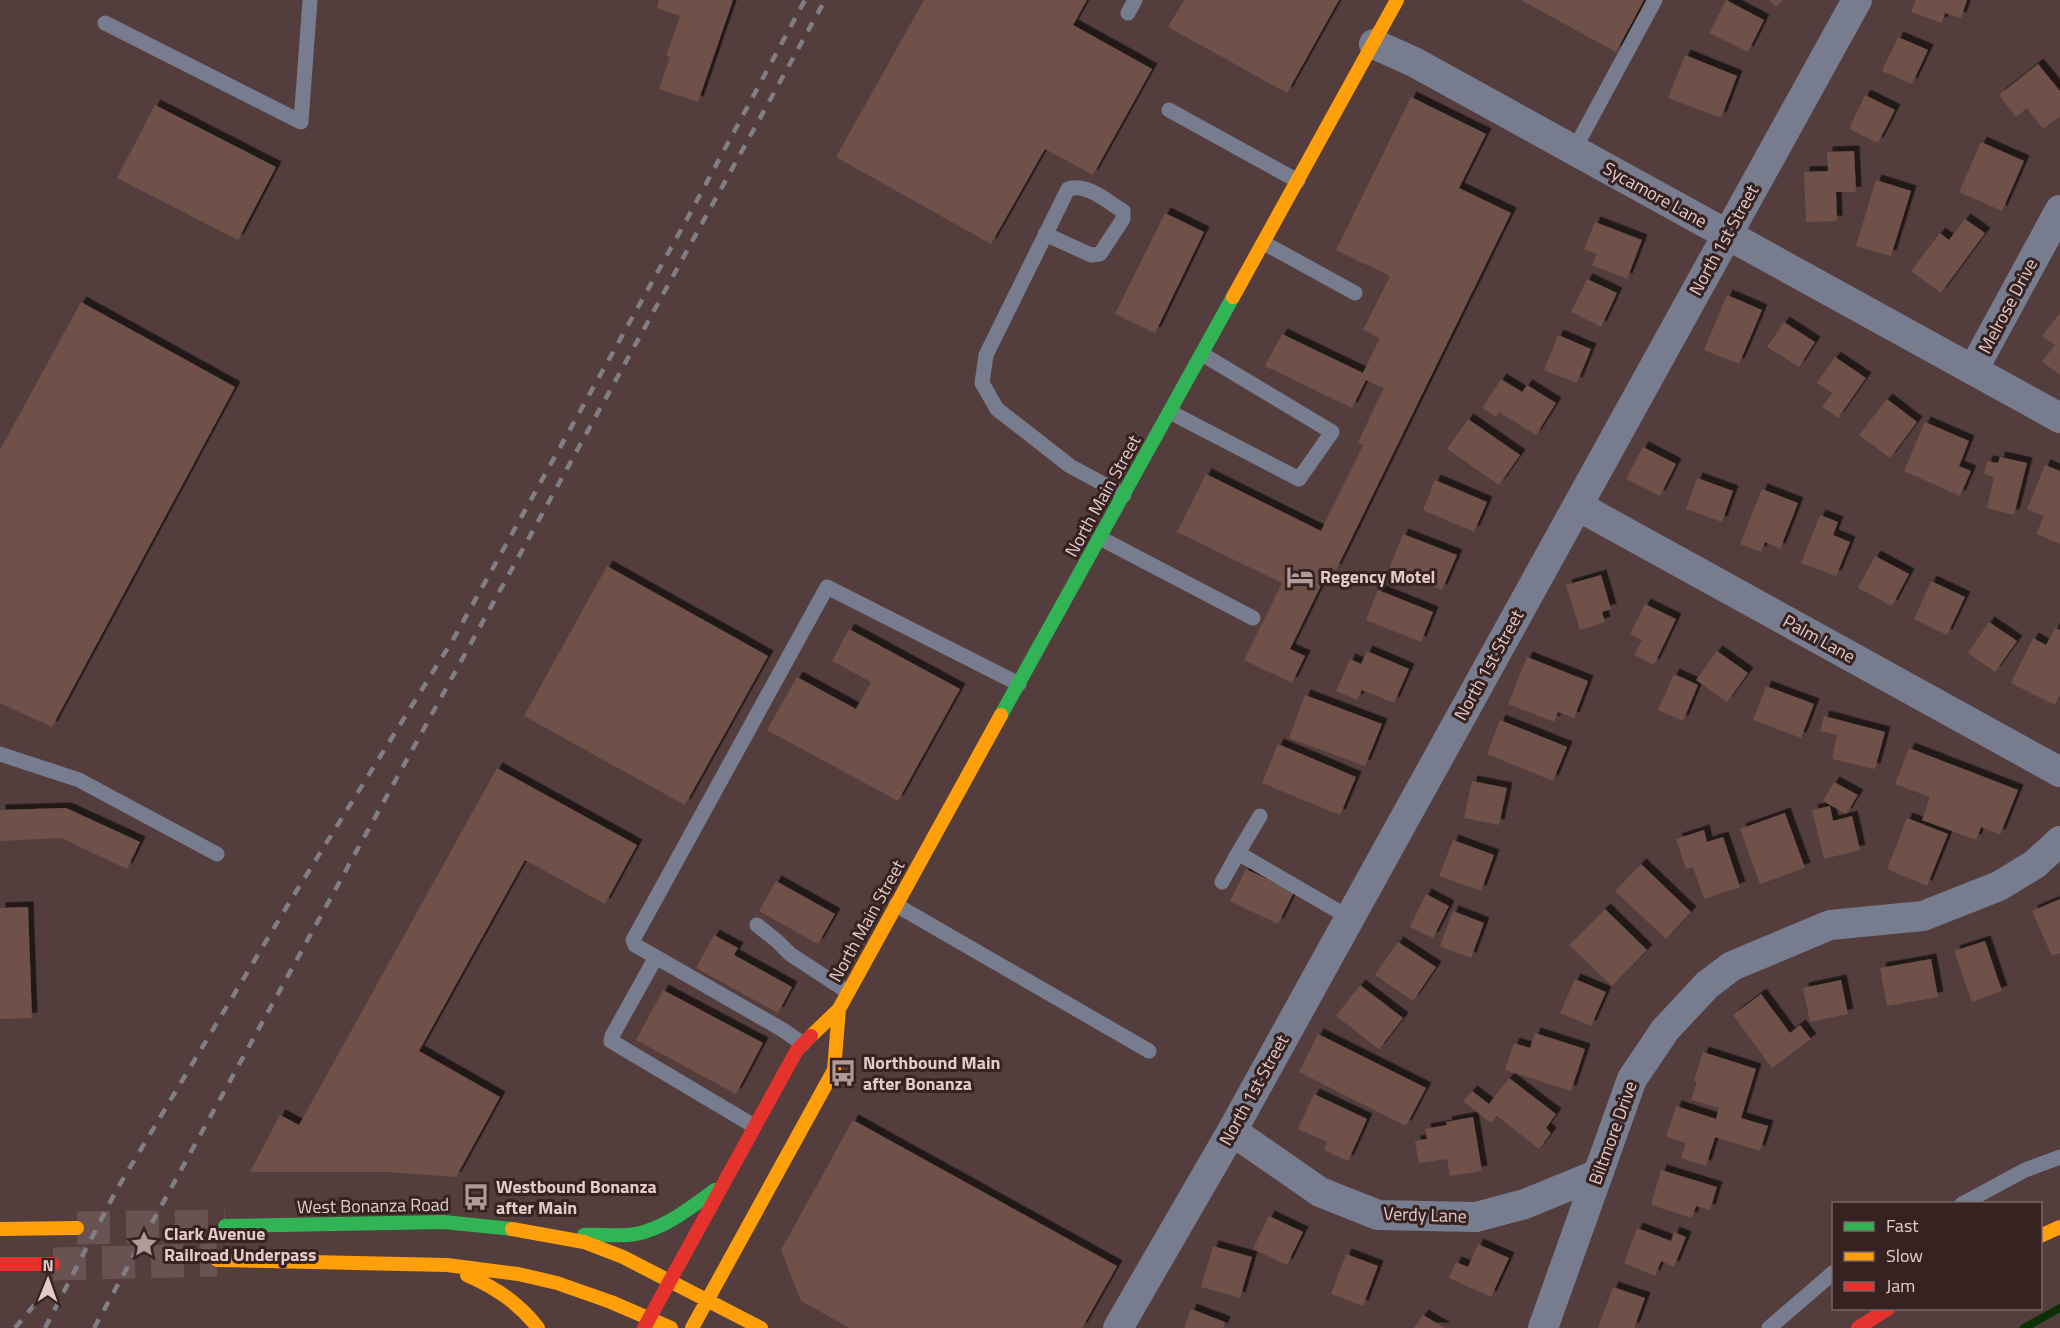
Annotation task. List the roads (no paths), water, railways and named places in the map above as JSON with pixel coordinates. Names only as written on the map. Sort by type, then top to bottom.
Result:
[{"type":"main road","name":"North Main Street","points":[[646,1324],[797,1050],[839,1009],[1397,0]]},
{"type":"main road","name":"North Main Street","points":[[692,1328],[834,1070],[839,1009]]},
{"type":"main road","points":[[558,1236],[635,1234],[674,1218],[721,1186]]},
{"type":"main road","name":"West Bonanza Road","points":[[225,1226],[444,1222],[496,1226],[558,1236],[584,1242],[624,1257],[761,1328]]},
{"type":"main road","points":[[2042,1235],[2060,1227]]},
{"type":"main road","points":[[0,1228],[78,1228]]},
{"type":"main road","points":[[217,1260],[447,1265],[518,1274],[557,1283],[611,1302],[646,1324],[670,1327]]},
{"type":"main road","points":[[0,1264],[54,1263]]},
{"type":"main road","points":[[447,1265],[514,1300],[538,1328]]},
{"type":"main road","points":[[1858,1328],[1886,1310]]},
{"type":"street","name":"North 1st Street","points":[[1119,1328],[1232,1131],[1857,0]]},
{"type":"street","name":"Sycamore Lane","points":[[1374,44],[1414,62],[2060,418]]},
{"type":"street","name":"Melrose Drive","points":[[1973,370],[2060,210]]},
{"type":"street","name":"Palm Lane","points":[[1578,506],[2060,772]]},
{"type":"street","name":"Biltmore Drive","points":[[1543,1328],[1632,1079],[1665,1030],[1707,985],[1732,966],[1830,925],[1923,916],[1999,886],[2035,864],[2060,841]]},
{"type":"street","name":"Verdy Lane","points":[[1232,1131],[1320,1192],[1378,1215],[1476,1216],[1525,1204],[1598,1174]]},
{"type":"lane","points":[[105,23],[301,122],[310,0]]},
{"type":"lane","points":[[1574,150],[1654,0]]},
{"type":"lane","points":[[1169,110],[1298,181]]},
{"type":"lane","points":[[1045,234],[1091,255],[1100,254],[1123,219],[1123,211],[1088,189],[1077,186],[1068,189],[1045,234],[986,355],[982,383],[997,409],[1070,466],[1124,495]]},
{"type":"lane","points":[[1264,243],[1355,293]]},
{"type":"lane","points":[[1170,412],[1299,479],[1332,432],[1202,354]]},
{"type":"lane","points":[[1100,537],[1253,618]]},
{"type":"lane","points":[[803,1044],[783,1030],[635,945],[633,938],[827,587],[1019,684]]},
{"type":"lane","points":[[0,754],[79,780],[217,854]]},
{"type":"lane","points":[[1222,882],[1260,816]]},
{"type":"lane","points":[[1238,853],[1350,918]]},
{"type":"lane","points":[[896,905],[1149,1051]]},
{"type":"lane","points":[[757,925],[790,954],[848,992]]},
{"type":"lane","points":[[656,957],[611,1041],[754,1126]]},
{"type":"lane","points":[[1964,1202],[2025,1170],[2060,1157]]},
{"type":"lane","points":[[1769,1328],[1832,1273]]},
{"type":"waterway","points":[[2024,1328],[2060,1308]]},
{"type":"tunnel","points":[[77,1228],[225,1226]]},
{"type":"tunnel","points":[[53,1264],[217,1260]]},
{"type":"railway","points":[[45,1328],[117,1189],[289,903],[454,638],[687,219],[805,0]]},
{"type":"railway","points":[[94,1328],[825,0]]},
{"type":"railway","points":[[15,1328],[51,1285]]},
{"type":"place","name":"Regency Motel","points":[[1300,577]]},
{"type":"place","name":"Northbound Main after Bonanza","points":[[843,1073]]},
{"type":"place","name":"Westbound Bonanza after Main","points":[[476,1197]]},
{"type":"place","name":"Clark Avenue Railroad Underpass","points":[[144,1244]]}]
